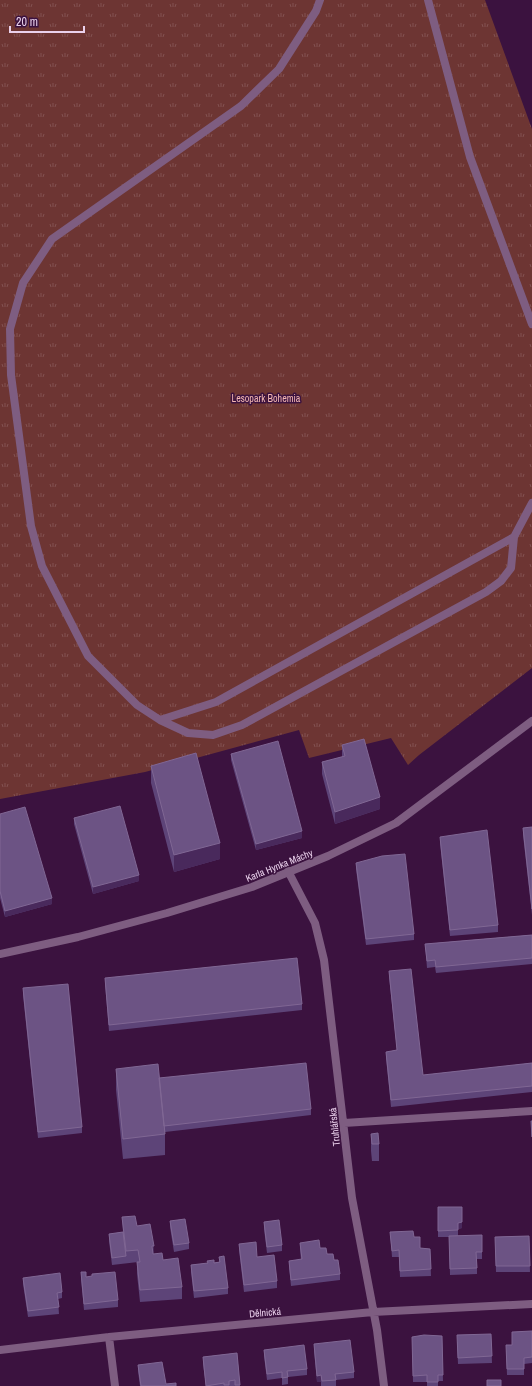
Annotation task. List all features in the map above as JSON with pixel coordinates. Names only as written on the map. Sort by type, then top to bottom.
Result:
[{"type":"street","points":[[320,0],[316,11],[279,69],[241,106],[52,239],[23,283],[10,329],[11,375],[31,526],[42,566],[88,656],[137,705],[160,720],[188,733],[214,735],[242,724],[473,599],[501,581],[511,568],[514,537],[532,503]]},
{"type":"street","points":[[428,0],[470,156],[532,324]]},
{"type":"street","points":[[160,720],[216,702],[514,537]]},
{"type":"street","name":"Karla Hynka Máchy","points":[[0,954],[78,937],[167,913],[252,887],[288,871],[328,856],[396,823],[532,721]]},
{"type":"street","name":"Truhlářská","points":[[288,871],[315,923],[324,960],[352,1198],[373,1312],[384,1386]]},
{"type":"street","points":[[344,1123],[532,1111]]},
{"type":"street","name":"Dělnická","points":[[0,1350],[109,1337],[373,1312],[532,1304]]},
{"type":"street","points":[[109,1337],[115,1386]]},
{"type":"green space","name":"Lesopark Bohemia","points":[[0,0],[485,0],[532,129],[532,668],[408,765],[391,738],[309,758],[299,730],[145,772],[0,799]]},
{"type":"building","points":[[364,739],[380,797],[335,812],[322,762],[345,756],[342,745]]},
{"type":"building","points":[[278,741],[302,831],[256,844],[231,754]]},
{"type":"building","points":[[196,753],[220,843],[174,855],[151,766]]},
{"type":"building","points":[[120,806],[139,875],[93,887],[74,818]]},
{"type":"building","points":[[25,807],[52,898],[5,911],[0,891],[0,814]]},
{"type":"building","points":[[532,827],[532,909],[523,828]]},
{"type":"building","points":[[487,830],[498,925],[450,930],[440,837]]},
{"type":"building","points":[[405,854],[414,934],[366,939],[356,863],[382,856]]},
{"type":"building","points":[[532,935],[532,958],[436,967],[435,960],[427,961],[425,944]]},
{"type":"building","points":[[297,958],[302,1004],[109,1025],[105,978]]},
{"type":"building","points":[[411,969],[423,1075],[532,1063],[532,1086],[391,1100],[386,1052],[397,1050],[389,971]]},
{"type":"building","points":[[68,984],[82,1127],[38,1132],[23,988]]},
{"type":"building","points":[[306,1063],[311,1109],[164,1126],[159,1078]]},
{"type":"building","points":[[158,1064],[165,1134],[123,1139],[116,1069]]},
{"type":"building","points":[[378,1133],[379,1144],[372,1144],[371,1134]]},
{"type":"building","points":[[438,1207],[462,1207],[462,1222],[458,1223],[458,1230],[438,1231]]},
{"type":"building","points":[[135,1216],[137,1226],[150,1224],[154,1246],[152,1246],[153,1254],[162,1253],[163,1260],[178,1258],[182,1287],[140,1290],[137,1262],[140,1262],[138,1250],[126,1251],[122,1217]]},
{"type":"building","points":[[185,1219],[189,1243],[174,1245],[170,1221]]},
{"type":"building","points":[[279,1220],[282,1245],[267,1247],[264,1222]]},
{"type":"building","points":[[413,1231],[414,1237],[420,1237],[420,1248],[430,1249],[431,1269],[400,1271],[399,1250],[392,1251],[390,1232]]},
{"type":"building","points":[[123,1232],[126,1256],[112,1258],[109,1234]]},
{"type":"building","points":[[482,1235],[482,1252],[476,1252],[477,1268],[450,1269],[449,1236]]},
{"type":"building","points":[[529,1236],[530,1266],[496,1266],[495,1237]]},
{"type":"building","points":[[319,1240],[320,1248],[326,1248],[327,1254],[333,1254],[334,1260],[338,1260],[340,1274],[291,1280],[289,1261],[302,1259],[300,1243]]},
{"type":"building","points":[[256,1242],[257,1257],[274,1255],[277,1281],[244,1285],[239,1244]]},
{"type":"building","points":[[224,1256],[228,1288],[194,1291],[191,1265],[208,1263],[207,1261],[214,1260],[214,1263],[220,1262],[219,1257]]},
{"type":"building","points":[[81,1272],[86,1272],[86,1277],[92,1276],[92,1274],[115,1272],[118,1300],[84,1304]]},
{"type":"building","points":[[60,1273],[62,1292],[57,1293],[59,1307],[28,1311],[23,1278]]},
{"type":"building","points":[[532,1331],[532,1357],[524,1358],[524,1369],[507,1369],[506,1345],[512,1345],[512,1332]]},
{"type":"building","points":[[491,1334],[492,1356],[458,1358],[457,1335]]},
{"type":"building","points":[[424,1335],[442,1336],[443,1375],[438,1375],[438,1382],[427,1382],[427,1375],[413,1376],[412,1337]]},
{"type":"building","points":[[350,1340],[354,1372],[335,1374],[336,1380],[322,1381],[321,1375],[317,1376],[314,1344]]},
{"type":"building","points":[[304,1345],[307,1369],[287,1371],[288,1377],[282,1378],[282,1372],[267,1374],[264,1350]]},
{"type":"building","points":[[237,1353],[240,1385],[235,1385],[235,1380],[229,1381],[229,1385],[224,1385],[224,1383],[206,1386],[203,1357]]},
{"type":"building","points":[[162,1362],[166,1384],[176,1383],[176,1386],[141,1386],[138,1365]]},
{"type":"building","points":[[487,1380],[501,1380],[501,1386],[487,1386]]}]
